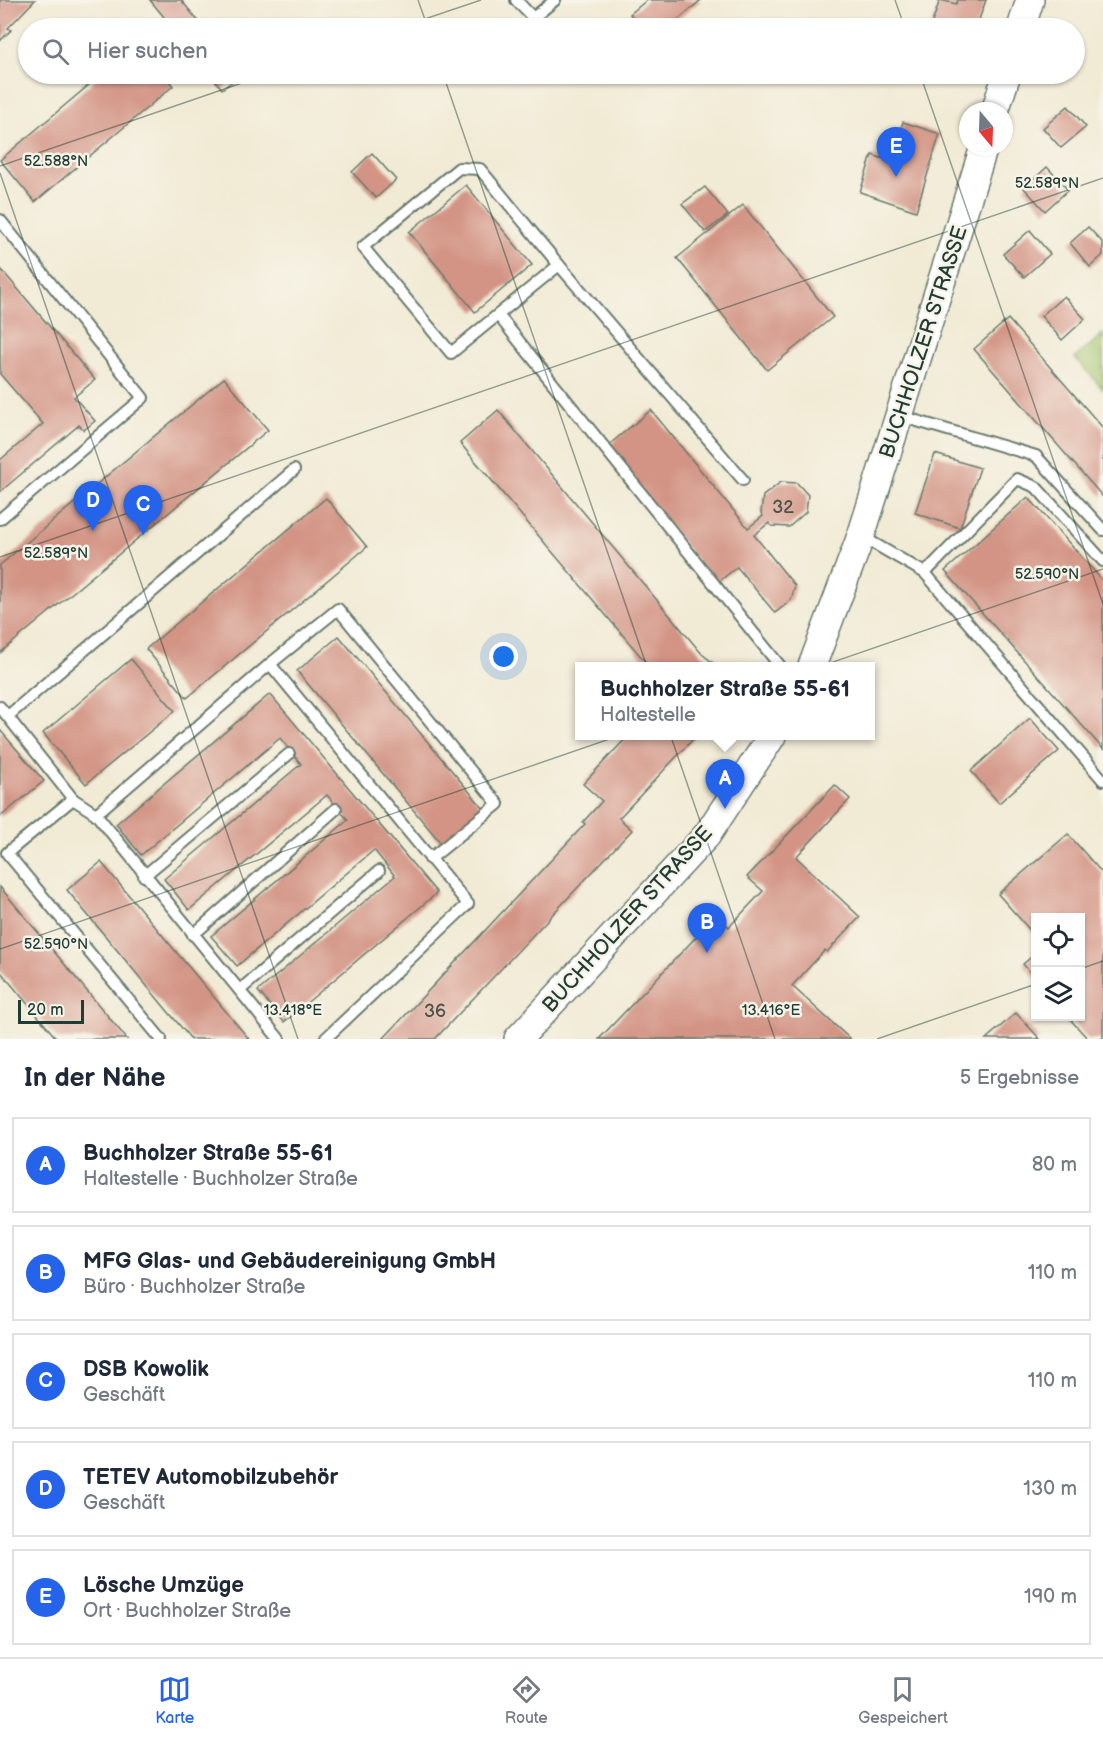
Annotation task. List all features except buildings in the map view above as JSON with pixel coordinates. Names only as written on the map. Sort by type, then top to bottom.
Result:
[{"type":"street","points":[[1024,18],[1030,0]]},
{"type":"street","points":[[998,102],[1004,84]]},
{"type":"street","name":"BUCHHOLZER STRASSE","points":[[814,662],[861,536],[981,156]]},
{"type":"street","name":"BUCHHOLZER STRASSE","points":[[518,1039],[706,835],[769,740]]},
{"type":"lane","points":[[516,0],[533,18],[555,0]]},
{"type":"lane","points":[[559,266],[451,353],[363,247],[459,168],[480,169],[559,266],[743,480]]},
{"type":"lane","points":[[0,220],[142,398],[0,519]]},
{"type":"lane","points":[[498,315],[777,662]]},
{"type":"lane","points":[[900,416],[1036,456],[1103,530]]},
{"type":"lane","points":[[8,716],[294,470]]},
{"type":"lane","points":[[925,573],[1017,479],[1036,487],[1103,561]]},
{"type":"lane","points":[[861,536],[925,573],[1103,780]]},
{"type":"lane","points":[[96,814],[270,664],[338,609],[498,804],[430,859]]},
{"type":"lane","points":[[270,664],[468,904],[325,1039]]},
{"type":"lane","points":[[0,707],[73,799],[96,814],[144,876],[279,1039]]},
{"type":"lane","points":[[144,876],[289,754]]},
{"type":"lane","points":[[73,799],[7,853],[161,1039]]},
{"type":"lane","points":[[193,935],[336,809]]},
{"type":"lane","points":[[240,990],[379,871]]},
{"type":"green space","points":[[1103,334],[1103,389],[1075,358]]},
{"type":"place","name":"Lösche Umzüge","points":[[896,177]]},
{"type":"place","name":"TETEV Automobilzubehör","points":[[93,531]]},
{"type":"place","name":"DSB Kowolik","points":[[143,535]]},
{"type":"place","name":"Buchholzer Straße 55-61","points":[[725,809]]},
{"type":"place","name":"MFG Glas- und Gebäudereinigung GmbH","points":[[707,953]]}]
